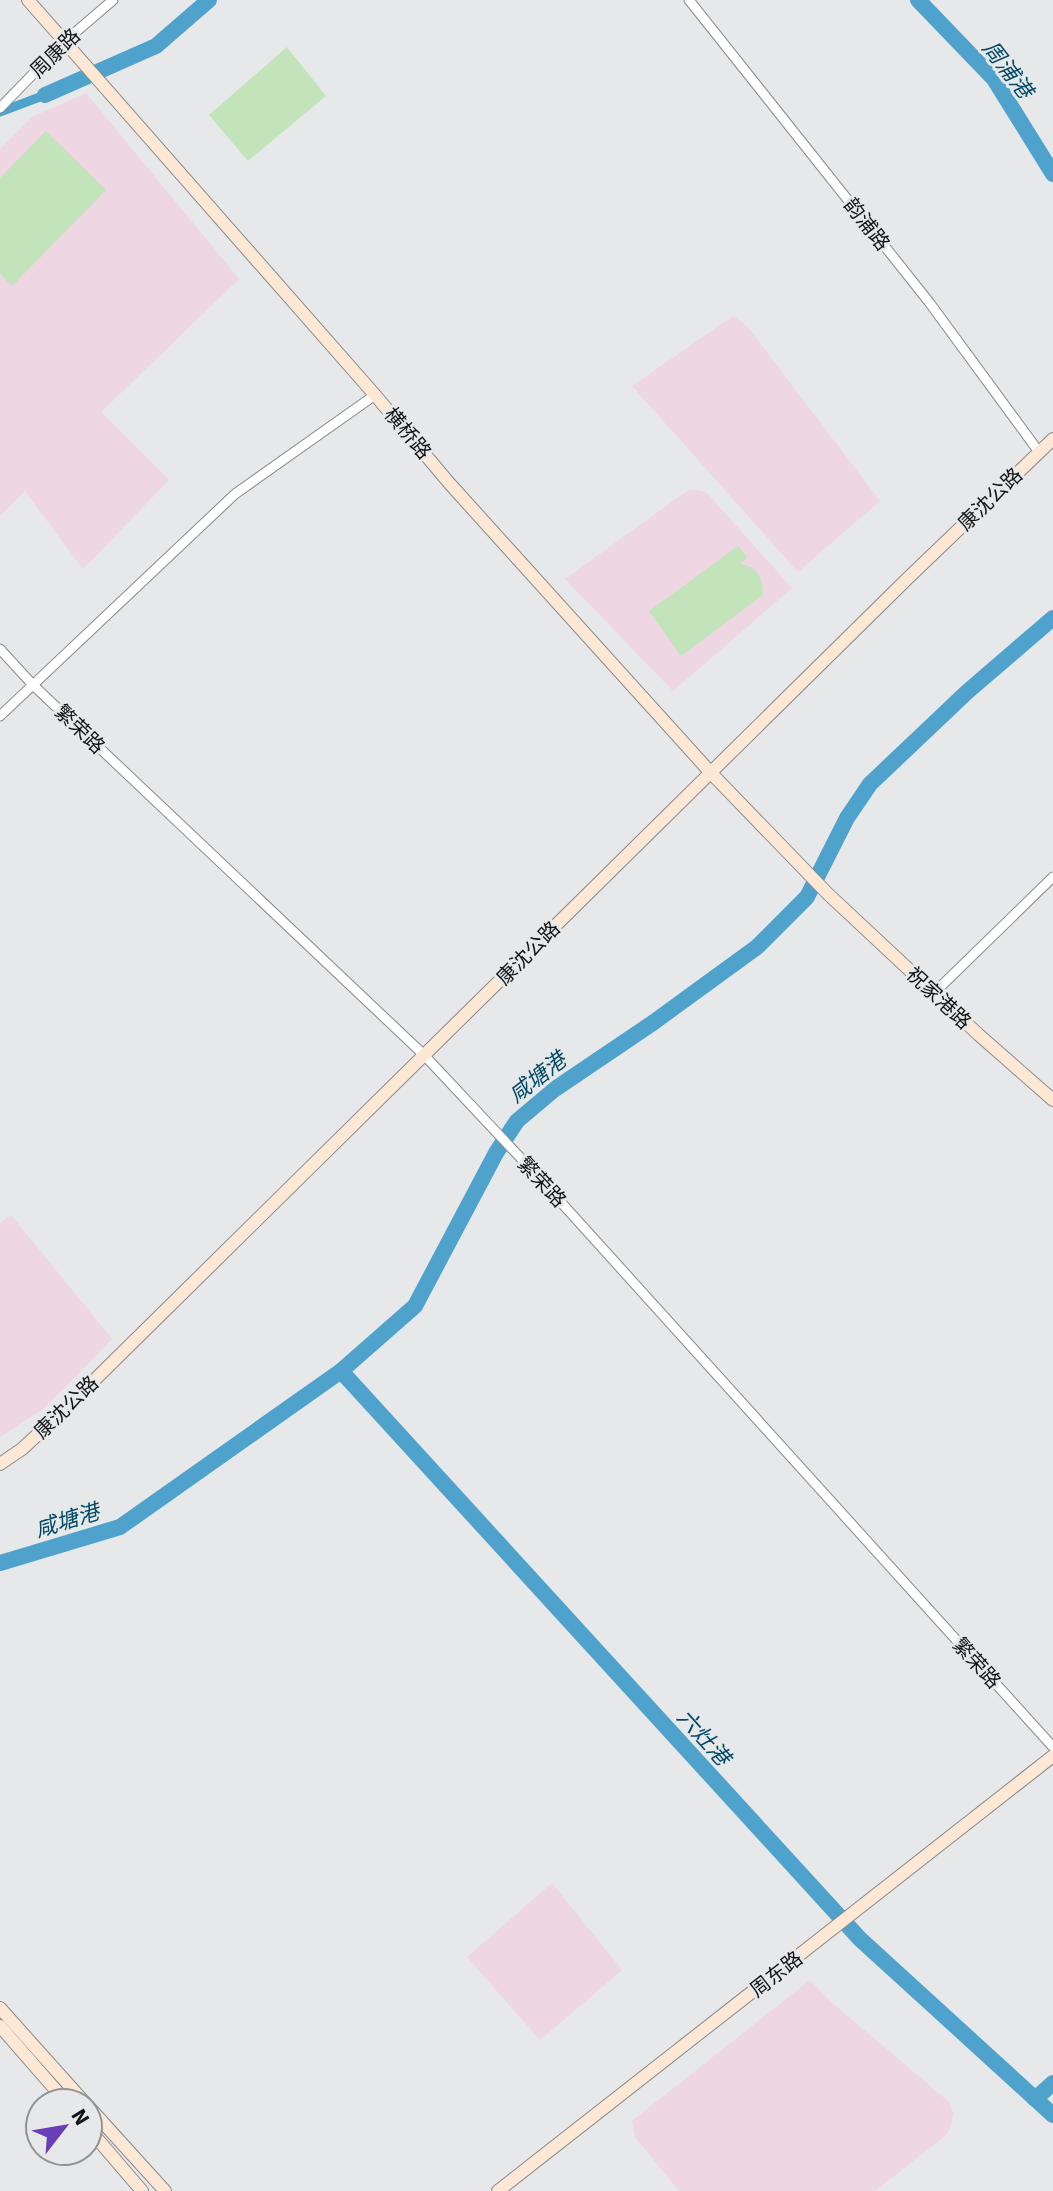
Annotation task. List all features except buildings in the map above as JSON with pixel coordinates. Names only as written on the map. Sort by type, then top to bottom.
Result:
[{"type":"street","name":"横桥路","points":[[28,0],[450,484],[794,861]]},
{"type":"street","name":"周康路","points":[[0,108],[64,42],[113,0]]},
{"type":"street","name":"韵浦路","points":[[689,0],[929,302],[1039,452]]},
{"type":"street","points":[[0,716],[235,494],[375,395]]},
{"type":"street","name":"康沈公路","points":[[0,1464],[22,1449],[60,1414],[1053,439]]},
{"type":"street","name":"繁荣路","points":[[0,649],[33,685],[424,1055],[1053,1747]]},
{"type":"street","name":"祝家港路","points":[[794,861],[1053,1100]]},
{"type":"street","points":[[934,993],[1053,877]]},
{"type":"street","name":"周东路","points":[[498,2191],[1053,1756]]},
{"type":"street","points":[[0,2008],[70,2087]]},
{"type":"street","points":[[0,2026],[53,2087]]},
{"type":"street","points":[[104,2125],[165,2191]]},
{"type":"street","points":[[104,2147],[142,2191]]},
{"type":"shaded area","points":[[86,93],[239,279],[101,412],[169,480],[83,569],[25,491],[0,516],[0,149],[32,117]]},
{"type":"shaded area","points":[[733,316],[747,326],[880,501],[798,572],[632,386]]},
{"type":"shaded area","points":[[690,489],[706,492],[792,588],[673,691],[565,579]]},
{"type":"shaded area","points":[[11,1215],[112,1339],[43,1409],[0,1437],[0,1223]]},
{"type":"shaded area","points":[[552,1883],[622,1970],[540,2040],[467,1957]]},
{"type":"shaded area","points":[[810,1980],[829,2000],[950,2103],[953,2113],[950,2129],[875,2191],[679,2191],[635,2137],[632,2121]]},
{"type":"green space","points":[[287,47],[326,96],[248,161],[209,115]]},
{"type":"green space","points":[[46,131],[106,190],[12,286],[0,274],[0,178]]},
{"type":"green space","points":[[738,546],[747,557],[741,564],[758,574],[763,595],[681,656],[649,611]]},
{"type":"waterway","points":[[45,95],[156,46],[209,0]]},
{"type":"waterway","name":"周浦港","points":[[918,0],[994,79],[1053,174]]},
{"type":"waterway","points":[[0,112],[45,95]]},
{"type":"waterway","name":"咸塘港","points":[[0,1563],[120,1527],[341,1371],[415,1306],[496,1153],[517,1121],[555,1089],[757,947],[807,897],[847,818],[870,784],[967,692],[1053,618]]},
{"type":"waterway","name":"六灶港","points":[[341,1371],[860,1939],[1053,2115]]},
{"type":"waterway","points":[[1035,2099],[1053,2083]]}]
